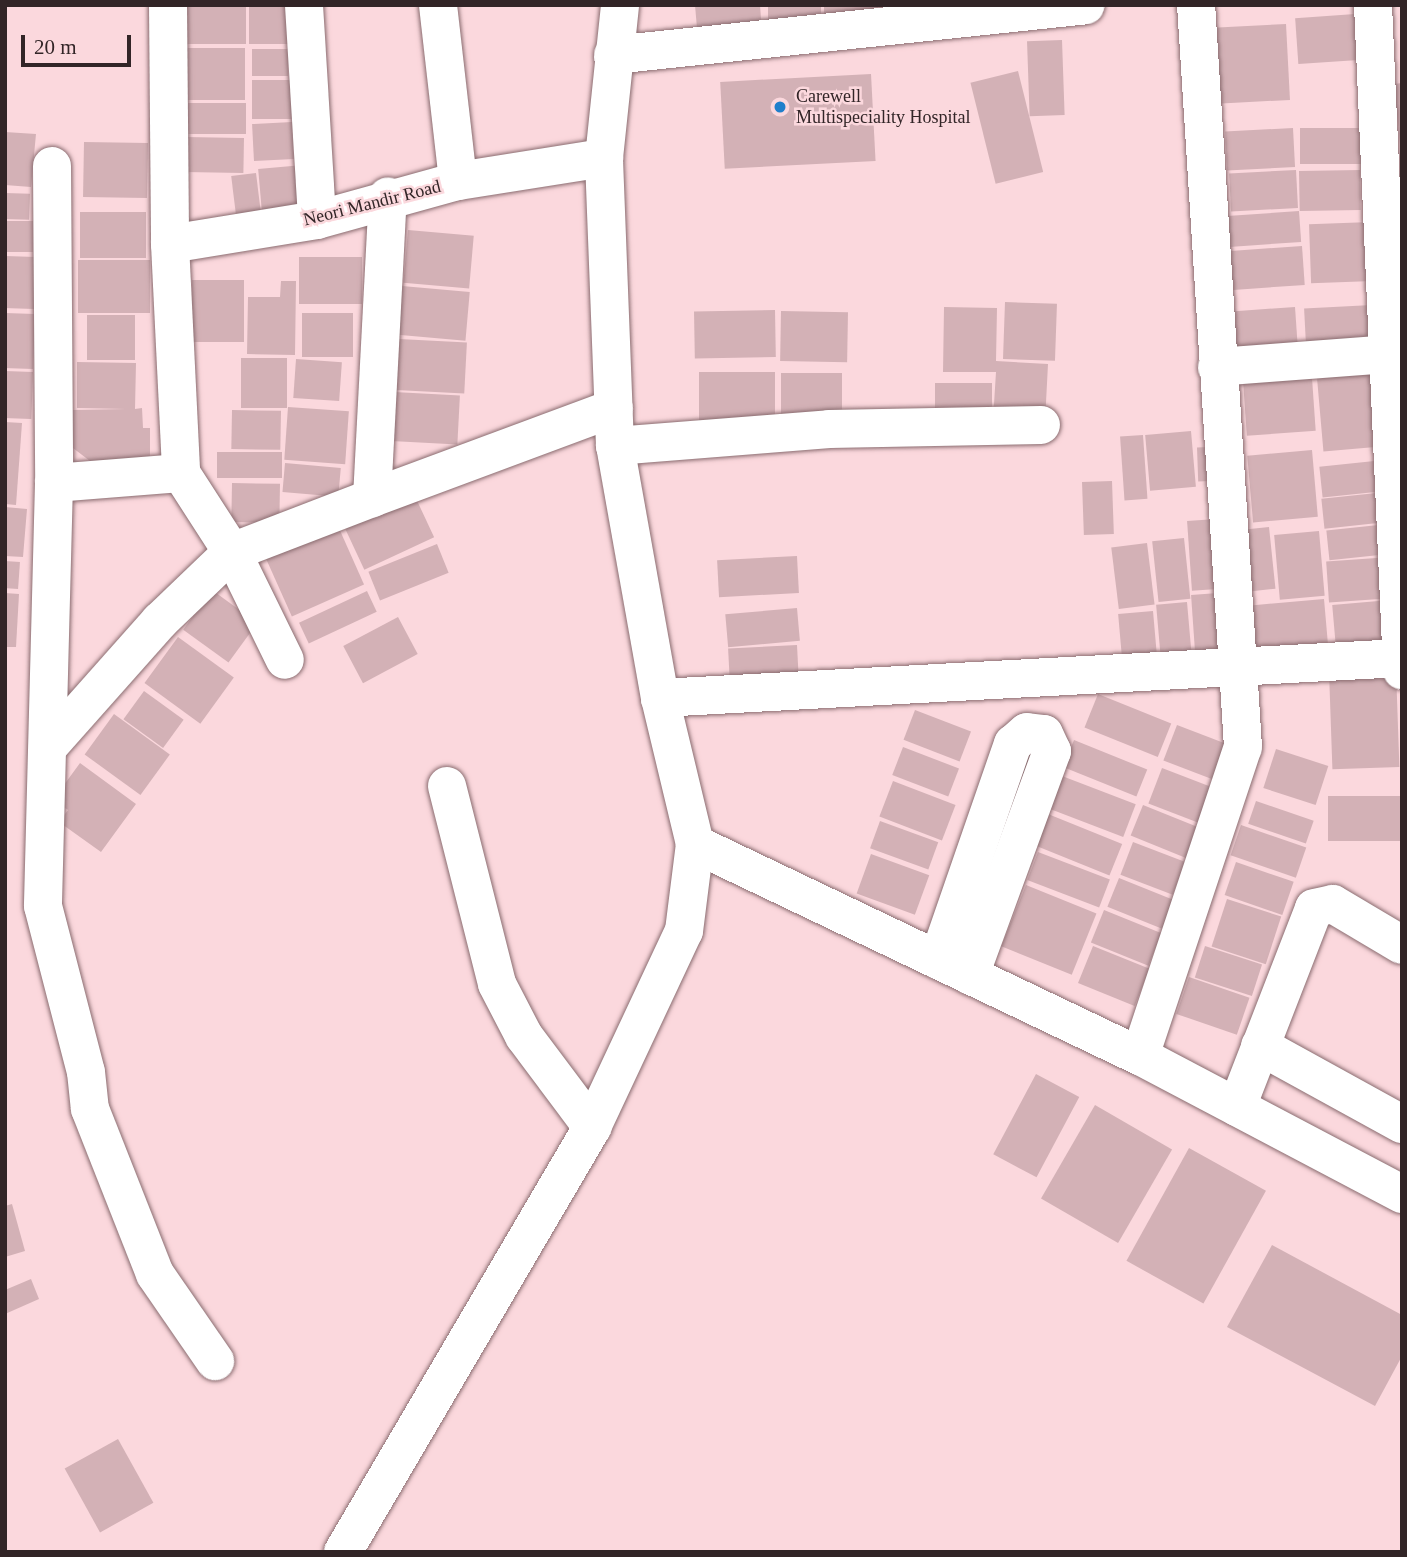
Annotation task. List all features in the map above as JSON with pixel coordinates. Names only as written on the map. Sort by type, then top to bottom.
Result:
[{"type":"street","points":[[168,5],[170,244],[181,473],[232,552],[285,660]]},
{"type":"street","points":[[304,5],[317,220]]},
{"type":"street","points":[[438,5],[458,181]]},
{"type":"street","points":[[343,1552],[592,1126],[684,931],[695,844],[660,698],[615,446],[604,158],[620,5]]},
{"type":"street","points":[[613,55],[1085,5]]},
{"type":"street","points":[[1140,1056],[1243,747],[1241,669],[1217,367],[1196,5]]},
{"type":"street","points":[[660,698],[1401,662],[1397,354],[1373,5]]},
{"type":"street","name":"Neori Mandir Road","points":[[170,244],[317,220],[388,196],[458,181],[604,158]]},
{"type":"street","points":[[52,166],[54,483],[50,746],[43,906],[86,1072],[90,1109],[155,1274],[215,1361]]},
{"type":"street","points":[[372,498],[388,196]]},
{"type":"street","points":[[1217,367],[1397,354]]},
{"type":"street","points":[[50,746],[160,621],[232,552],[614,408]]},
{"type":"street","points":[[615,446],[842,429],[1041,425]]},
{"type":"street","points":[[54,483],[181,473]]},
{"type":"street","points":[[447,786],[497,984],[524,1036],[592,1126]]},
{"type":"street","points":[[695,844],[1140,1056],[1402,1194]]},
{"type":"street","points":[[1237,1107],[1314,908],[1333,904],[1402,945]]},
{"type":"street","points":[[954,968],[972,917]]},
{"type":"street","points":[[1260,1046],[1402,1124]]},
{"type":"building","points":[[186,5],[246,5],[246,44],[186,44]]},
{"type":"building","points":[[249,5],[287,5],[287,44],[249,44]]},
{"type":"building","points":[[695,5],[760,5],[762,34],[698,40]]},
{"type":"building","points":[[768,5],[821,5],[821,21],[768,21]]},
{"type":"building","points":[[824,5],[878,5],[878,19],[824,19]]},
{"type":"building","points":[[1355,14],[1358,60],[1298,64],[1295,18]]},
{"type":"building","points":[[1286,24],[1290,100],[1217,104],[1213,28]]},
{"type":"building","points":[[1062,40],[1065,115],[1030,116],[1027,41]]},
{"type":"building","points":[[183,48],[245,48],[245,100],[183,100]]},
{"type":"building","points":[[252,49],[288,49],[288,76],[252,76]]},
{"type":"building","points":[[1018,71],[1043,172],[996,184],[970,83]]},
{"type":"building","points":[[871,74],[876,161],[725,169],[720,82]]},
{"type":"building","points":[[252,80],[295,80],[295,119],[252,119]]},
{"type":"building","points":[[1402,83],[1402,144],[1400,144],[1394,84]]},
{"type":"building","points":[[181,103],[246,103],[246,134],[181,134]]},
{"type":"building","points":[[292,122],[294,159],[254,161],[252,124]]},
{"type":"building","points":[[1293,128],[1295,167],[1227,171],[1225,132]]},
{"type":"building","points":[[1300,128],[1365,128],[1365,164],[1300,164]]},
{"type":"building","points":[[5,132],[36,134],[31,187],[5,185]]},
{"type":"building","points":[[185,137],[244,138],[243,173],[184,172]]},
{"type":"building","points":[[84,142],[148,143],[147,198],[83,197]]},
{"type":"building","points":[[303,165],[307,215],[263,219],[258,169]]},
{"type":"building","points":[[1296,170],[1298,208],[1231,211],[1229,174]]},
{"type":"building","points":[[1360,170],[1361,210],[1300,211],[1299,171]]},
{"type":"building","points":[[256,173],[261,216],[236,219],[231,176]]},
{"type":"building","points":[[5,193],[30,194],[29,220],[5,219]]},
{"type":"building","points":[[1299,211],[1301,242],[1229,247],[1227,216]]},
{"type":"building","points":[[80,212],[146,212],[146,258],[80,258]]},
{"type":"building","points":[[5,221],[33,221],[33,252],[5,252]]},
{"type":"building","points":[[1371,222],[1373,281],[1311,283],[1309,224]]},
{"type":"building","points":[[408,230],[474,236],[469,289],[403,283]]},
{"type":"building","points":[[1302,246],[1305,285],[1230,290],[1227,251]]},
{"type":"building","points":[[5,256],[36,257],[34,309],[5,308]]},
{"type":"building","points":[[299,257],[362,257],[362,304],[299,304]]},
{"type":"building","points":[[78,260],[150,260],[150,313],[78,313]]},
{"type":"building","points":[[192,280],[244,280],[244,342],[192,342]]},
{"type":"building","points":[[281,281],[296,281],[295,355],[247,354],[248,297],[280,297]]},
{"type":"building","points":[[402,286],[470,292],[465,341],[398,335]]},
{"type":"building","points":[[1005,302],[1057,304],[1055,361],[1003,359]]},
{"type":"building","points":[[1372,305],[1374,343],[1306,347],[1304,309]]},
{"type":"building","points":[[944,307],[997,308],[996,361],[1048,364],[1045,422],[993,420],[996,372],[943,372]]},
{"type":"building","points":[[1295,307],[1298,354],[1231,359],[1228,312]]},
{"type":"building","points":[[775,310],[776,357],[695,358],[694,311]]},
{"type":"building","points":[[781,311],[848,312],[847,362],[780,361]]},
{"type":"building","points":[[5,313],[35,314],[33,369],[5,368]]},
{"type":"building","points":[[302,313],[353,313],[353,357],[302,357]]},
{"type":"building","points":[[87,315],[135,315],[135,360],[87,360]]},
{"type":"building","points":[[399,339],[467,343],[464,393],[396,390]]},
{"type":"building","points":[[241,358],[287,358],[287,408],[241,408]]},
{"type":"building","points":[[296,359],[342,362],[339,401],[293,398]]},
{"type":"building","points":[[77,362],[136,363],[135,409],[142,408],[143,428],[150,428],[150,470],[103,471],[73,448],[73,410],[126,409],[77,408]]},
{"type":"building","points":[[1371,364],[1378,447],[1323,451],[1316,369]]},
{"type":"building","points":[[5,371],[33,372],[31,419],[5,418]]},
{"type":"building","points":[[699,372],[775,372],[775,428],[699,428]]},
{"type":"building","points":[[781,373],[842,373],[842,426],[781,426]]},
{"type":"building","points":[[1312,378],[1316,431],[1247,436],[1243,383]]},
{"type":"building","points":[[935,383],[992,383],[992,419],[935,419]]},
{"type":"building","points":[[394,392],[460,395],[457,444],[391,441]]},
{"type":"building","points":[[288,407],[349,411],[345,464],[284,460]]},
{"type":"building","points":[[232,410],[281,411],[280,450],[231,449]]},
{"type":"building","points":[[5,422],[22,423],[16,505],[5,504]]},
{"type":"building","points":[[1191,431],[1196,487],[1150,491],[1145,435]]},
{"type":"building","points":[[1143,435],[1147,499],[1125,500],[1120,437]]},
{"type":"building","points":[[1197,447],[1209,447],[1210,481],[1198,481]]},
{"type":"building","points":[[1312,450],[1318,517],[1253,522],[1247,456]]},
{"type":"building","points":[[217,452],[282,452],[282,478],[217,478]]},
{"type":"building","points":[[1384,460],[1387,491],[1323,498],[1319,467]]},
{"type":"building","points":[[285,463],[341,468],[338,497],[282,492]]},
{"type":"building","points":[[1112,481],[1114,534],[1084,535],[1082,482]]},
{"type":"building","points":[[232,483],[280,484],[279,523],[231,522]]},
{"type":"building","points":[[413,492],[434,537],[364,570],[343,525]]},
{"type":"building","points":[[1386,492],[1389,522],[1324,529],[1321,499]]},
{"type":"building","points":[[5,507],[27,509],[23,557],[5,556]]},
{"type":"building","points":[[1216,519],[1221,589],[1192,591],[1187,521]]},
{"type":"building","points":[[1388,524],[1391,554],[1329,560],[1326,530]]},
{"type":"building","points":[[338,526],[364,584],[292,617],[266,558]]},
{"type":"building","points":[[1269,527],[1275,589],[1252,591],[1245,530]]},
{"type":"building","points":[[1319,531],[1325,596],[1280,600],[1274,535]]},
{"type":"building","points":[[1184,538],[1190,599],[1159,602],[1152,541]]},
{"type":"building","points":[[1147,543],[1155,605],[1119,609],[1111,547]]},
{"type":"building","points":[[437,544],[449,573],[380,600],[368,572]]},
{"type":"building","points":[[797,556],[799,593],[719,597],[717,560]]},
{"type":"building","points":[[1391,557],[1394,598],[1329,602],[1326,562]]},
{"type":"building","points":[[5,561],[20,562],[18,589],[5,588]]},
{"type":"building","points":[[212,590],[257,623],[229,663],[183,630]]},
{"type":"building","points":[[367,591],[377,612],[309,644],[299,623]]},
{"type":"building","points":[[5,593],[19,594],[16,647],[5,647]]},
{"type":"building","points":[[1218,593],[1223,659],[1196,661],[1191,595]]},
{"type":"building","points":[[1324,599],[1329,654],[1250,661],[1245,606]]},
{"type":"building","points":[[1390,600],[1395,653],[1337,658],[1332,605]]},
{"type":"building","points":[[1187,602],[1192,659],[1161,661],[1156,605]]},
{"type":"building","points":[[797,608],[800,641],[728,647],[725,614]]},
{"type":"building","points":[[1153,611],[1158,665],[1123,668],[1118,614]]},
{"type":"building","points":[[398,617],[418,654],[363,683],[343,646]]},
{"type":"building","points":[[178,637],[234,678],[200,724],[144,683]]},
{"type":"building","points":[[797,645],[799,681],[730,685],[728,649]]},
{"type":"building","points":[[1396,670],[1399,767],[1332,769],[1329,672]]},
{"type":"building","points":[[144,691],[184,720],[163,748],[123,719]]},
{"type":"building","points":[[1098,694],[1171,724],[1158,757],[1085,727]]},
{"type":"building","points":[[915,710],[971,732],[960,761],[904,740]]},
{"type":"building","points":[[114,714],[170,755],[140,795],[85,754]]},
{"type":"building","points":[[1177,725],[1229,745],[1216,781],[1163,760]]},
{"type":"building","points":[[1074,740],[1147,770],[1136,796],[1063,767]]},
{"type":"building","points":[[903,747],[959,769],[948,797],[892,775]]},
{"type":"building","points":[[1276,749],[1328,766],[1316,805],[1263,788]]},
{"type":"building","points":[[80,763],[136,804],[101,852],[59,822],[68,810],[53,800]]},
{"type":"building","points":[[1162,768],[1213,788],[1200,823],[1148,803]]},
{"type":"building","points":[[1062,776],[1136,804],[1123,837],[1049,809]]},
{"type":"building","points":[[893,781],[956,805],[942,840],[879,816]]},
{"type":"building","points":[[1328,796],[1402,796],[1402,841],[1328,841]]},
{"type":"building","points":[[1256,801],[1314,821],[1306,844],[1248,824]]},
{"type":"building","points":[[1143,805],[1200,828],[1187,858],[1131,836]]},
{"type":"building","points":[[1048,814],[1122,844],[1109,875],[1035,846]]},
{"type":"building","points":[[880,821],[938,842],[928,869],[870,848]]},
{"type":"building","points":[[1241,825],[1306,847],[1296,878],[1231,855]]},
{"type":"building","points":[[1133,842],[1185,862],[1173,895],[1120,875]]},
{"type":"building","points":[[1038,852],[1110,880],[1099,908],[1027,880]]},
{"type":"building","points":[[871,854],[929,875],[915,915],[857,893]]},
{"type":"building","points":[[1236,862],[1294,882],[1282,915],[1225,895]]},
{"type":"building","points":[[1119,878],[1174,900],[1162,929],[1107,907]]},
{"type":"building","points":[[1026,885],[1096,913],[1072,975],[1001,946]]},
{"type":"building","points":[[1227,899],[1281,917],[1266,964],[1212,947]]},
{"type":"building","points":[[1104,910],[1161,933],[1148,966],[1091,942]]},
{"type":"building","points":[[1093,946],[1150,969],[1135,1006],[1078,983]]},
{"type":"building","points":[[1205,946],[1262,965],[1252,996],[1195,977]]},
{"type":"building","points":[[1189,977],[1250,998],[1237,1035],[1176,1014]]},
{"type":"building","points":[[1036,1074],[1079,1097],[1037,1177],[993,1154]]},
{"type":"building","points":[[1095,1105],[1172,1150],[1118,1243],[1041,1199]]},
{"type":"building","points":[[1189,1148],[1266,1191],[1203,1303],[1126,1261]]},
{"type":"building","points":[[12,1204],[25,1251],[5,1257],[5,1206]]},
{"type":"building","points":[[1272,1245],[1402,1315],[1402,1356],[1375,1406],[1227,1327]]},
{"type":"building","points":[[31,1279],[39,1299],[5,1314],[5,1290]]},
{"type":"building","points":[[118,1439],[153,1503],[100,1532],[65,1469]]},
{"type":"place","name":"Carewell Multispeciality Hospital","points":[[780,107]]}]
